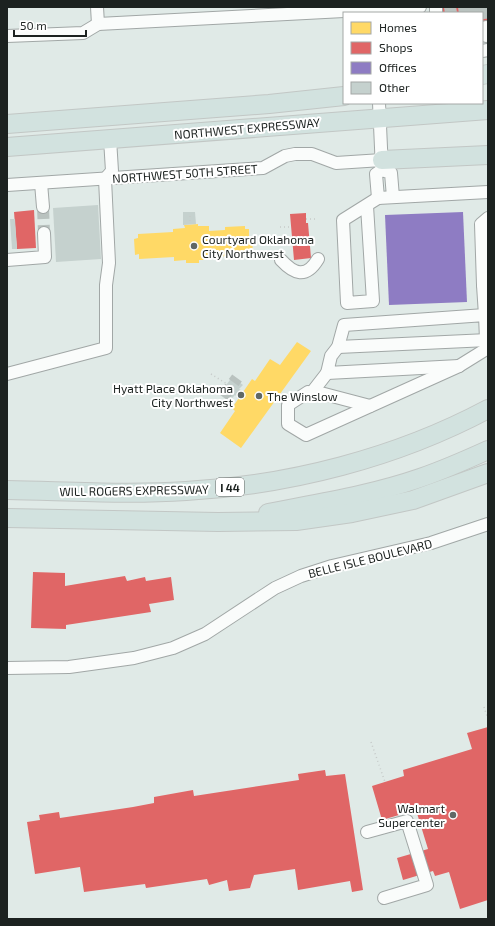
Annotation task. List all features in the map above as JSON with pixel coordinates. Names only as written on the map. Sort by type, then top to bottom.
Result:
[{"type":"highway","name":"NORTHWEST EXPRESSWAY","points":[[7,124],[269,104],[343,96]]},
{"type":"highway","name":"NORTHWEST EXPRESSWAY","points":[[7,147],[110,139],[379,110],[488,110]]},
{"type":"highway","points":[[382,165],[488,155]]},
{"type":"highway","points":[[445,430],[488,400]]},
{"type":"highway","name":"WILL ROGERS EXPRESSWAY","points":[[7,490],[168,492],[216,489],[283,479],[337,467],[395,449],[445,430],[488,409]]},
{"type":"highway","points":[[218,522],[359,495],[394,486],[426,476],[488,450]]},
{"type":"highway","points":[[7,518],[218,522],[296,521],[352,513],[413,500],[488,473]]},
{"type":"street","points":[[97,7],[98,24]]},
{"type":"street","points":[[7,36],[83,33],[98,24],[405,9],[420,7]]},
{"type":"street","points":[[378,198],[376,174],[382,165],[379,110]]},
{"type":"street","points":[[7,374],[106,348],[106,285],[109,263],[105,179],[112,171],[110,139]]},
{"type":"street","name":"NORTHWEST 50TH STREET","points":[[7,185],[263,168],[285,156],[295,154],[312,154],[336,163],[382,165]]},
{"type":"street","points":[[382,165],[392,173],[393,197]]},
{"type":"street","points":[[41,183],[42,207]]},
{"type":"street","points":[[367,206],[373,301],[348,306],[343,220],[378,198],[488,192]]},
{"type":"street","points":[[487,342],[485,246],[481,224],[488,218]]},
{"type":"street","points":[[7,260],[45,258],[44,233]]},
{"type":"street","points":[[281,260],[291,271],[299,273],[314,265],[318,259]]},
{"type":"street","points":[[370,406],[313,391],[327,373],[331,356],[338,347],[344,325],[486,315]]},
{"type":"street","points":[[338,347],[487,342]]},
{"type":"street","points":[[308,392],[288,405],[288,424],[306,435],[459,366],[487,342]]},
{"type":"street","points":[[327,373],[459,366]]},
{"type":"street","name":"BELLE ISLE BOULEVARD","points":[[7,668],[69,668],[134,658],[173,648],[205,634],[275,588],[301,576],[332,566],[431,544],[488,524]]},
{"type":"street","points":[[367,832],[406,820],[427,885],[384,898]]},
{"type":"path","points":[[190,216],[190,224]]},
{"type":"path","points":[[306,219],[315,219]]},
{"type":"path","points":[[280,227],[291,227]]},
{"type":"path","points":[[211,374],[227,384]]},
{"type":"path","points":[[484,707],[488,719]]},
{"type":"path","points":[[371,742],[385,782]]},
{"type":"building: Homes","name":"Courtyard Oklahoma City Northwest","points":[[198,224],[198,226],[209,226],[209,231],[225,230],[225,227],[245,226],[245,229],[249,229],[249,240],[252,240],[253,252],[247,252],[247,255],[210,257],[211,260],[199,260],[199,263],[186,263],[186,260],[174,261],[174,257],[139,259],[139,254],[135,255],[134,239],[138,238],[138,234],[173,232],[173,229],[185,228],[184,225]]},
{"type":"building: Homes","name":"The Winslow","points":[[297,342],[311,351],[241,448],[220,433],[235,411],[232,408],[252,379],[255,381],[270,359],[280,365]]},
{"type":"building: Shops","points":[[440,7],[486,7],[488,10],[488,29],[483,29],[483,12],[438,12]]},
{"type":"building: Shops","points":[[34,210],[36,248],[17,249],[14,212]]},
{"type":"building: Shops","points":[[306,213],[311,258],[294,260],[290,214]]},
{"type":"building: Shops","points":[[33,572],[65,573],[65,586],[125,576],[127,581],[145,577],[146,581],[171,577],[174,600],[149,604],[151,612],[66,625],[66,629],[31,628]]},
{"type":"building: Shops","name":"Walmart Supercenter","points":[[488,727],[488,900],[460,909],[449,872],[435,876],[433,871],[403,880],[397,858],[428,849],[416,810],[382,820],[372,786],[404,776],[403,770],[472,749],[467,733]]},
{"type":"building: Shops","points":[[325,770],[326,776],[345,774],[363,890],[352,892],[350,881],[298,890],[295,869],[254,875],[250,888],[229,891],[227,880],[209,885],[207,879],[146,888],[145,884],[84,892],[80,867],[35,874],[27,822],[40,820],[39,815],[59,812],[60,818],[133,807],[154,803],[154,797],[193,790],[194,796],[299,780],[298,774]]},
{"type":"building: Offices","points":[[463,212],[467,302],[389,305],[385,215]]},
{"type":"building: Other","points":[[98,205],[101,259],[56,262],[53,208]]},
{"type":"building: Other","points":[[183,212],[195,212],[196,224],[183,225]]},
{"type":"building: Other","points":[[10,219],[15,219],[17,249],[12,249]]},
{"type":"building: Other","points":[[232,377],[243,385],[239,389],[243,391],[239,398],[235,395],[232,398],[222,391]]},
{"type":"tunnel","points":[[450,7],[451,12]]},
{"type":"tunnel","points":[[464,7],[465,12]]},
{"type":"tunnel","points":[[473,7],[473,12]]},
{"type":"tunnel","points":[[484,7],[486,27]]},
{"type":"tunnel","points":[[43,207],[44,233]]},
{"type":"tunnel","points":[[223,397],[237,378]]},
{"type":"place","name":"Courtyard Oklahoma City Northwest","points":[[194,246]]},
{"type":"place","name":"Hyatt Place Oklahoma City Northwest","points":[[241,395]]},
{"type":"place","name":"The Winslow","points":[[259,396]]},
{"type":"place","name":"Walmart Supercenter","points":[[453,815]]}]
